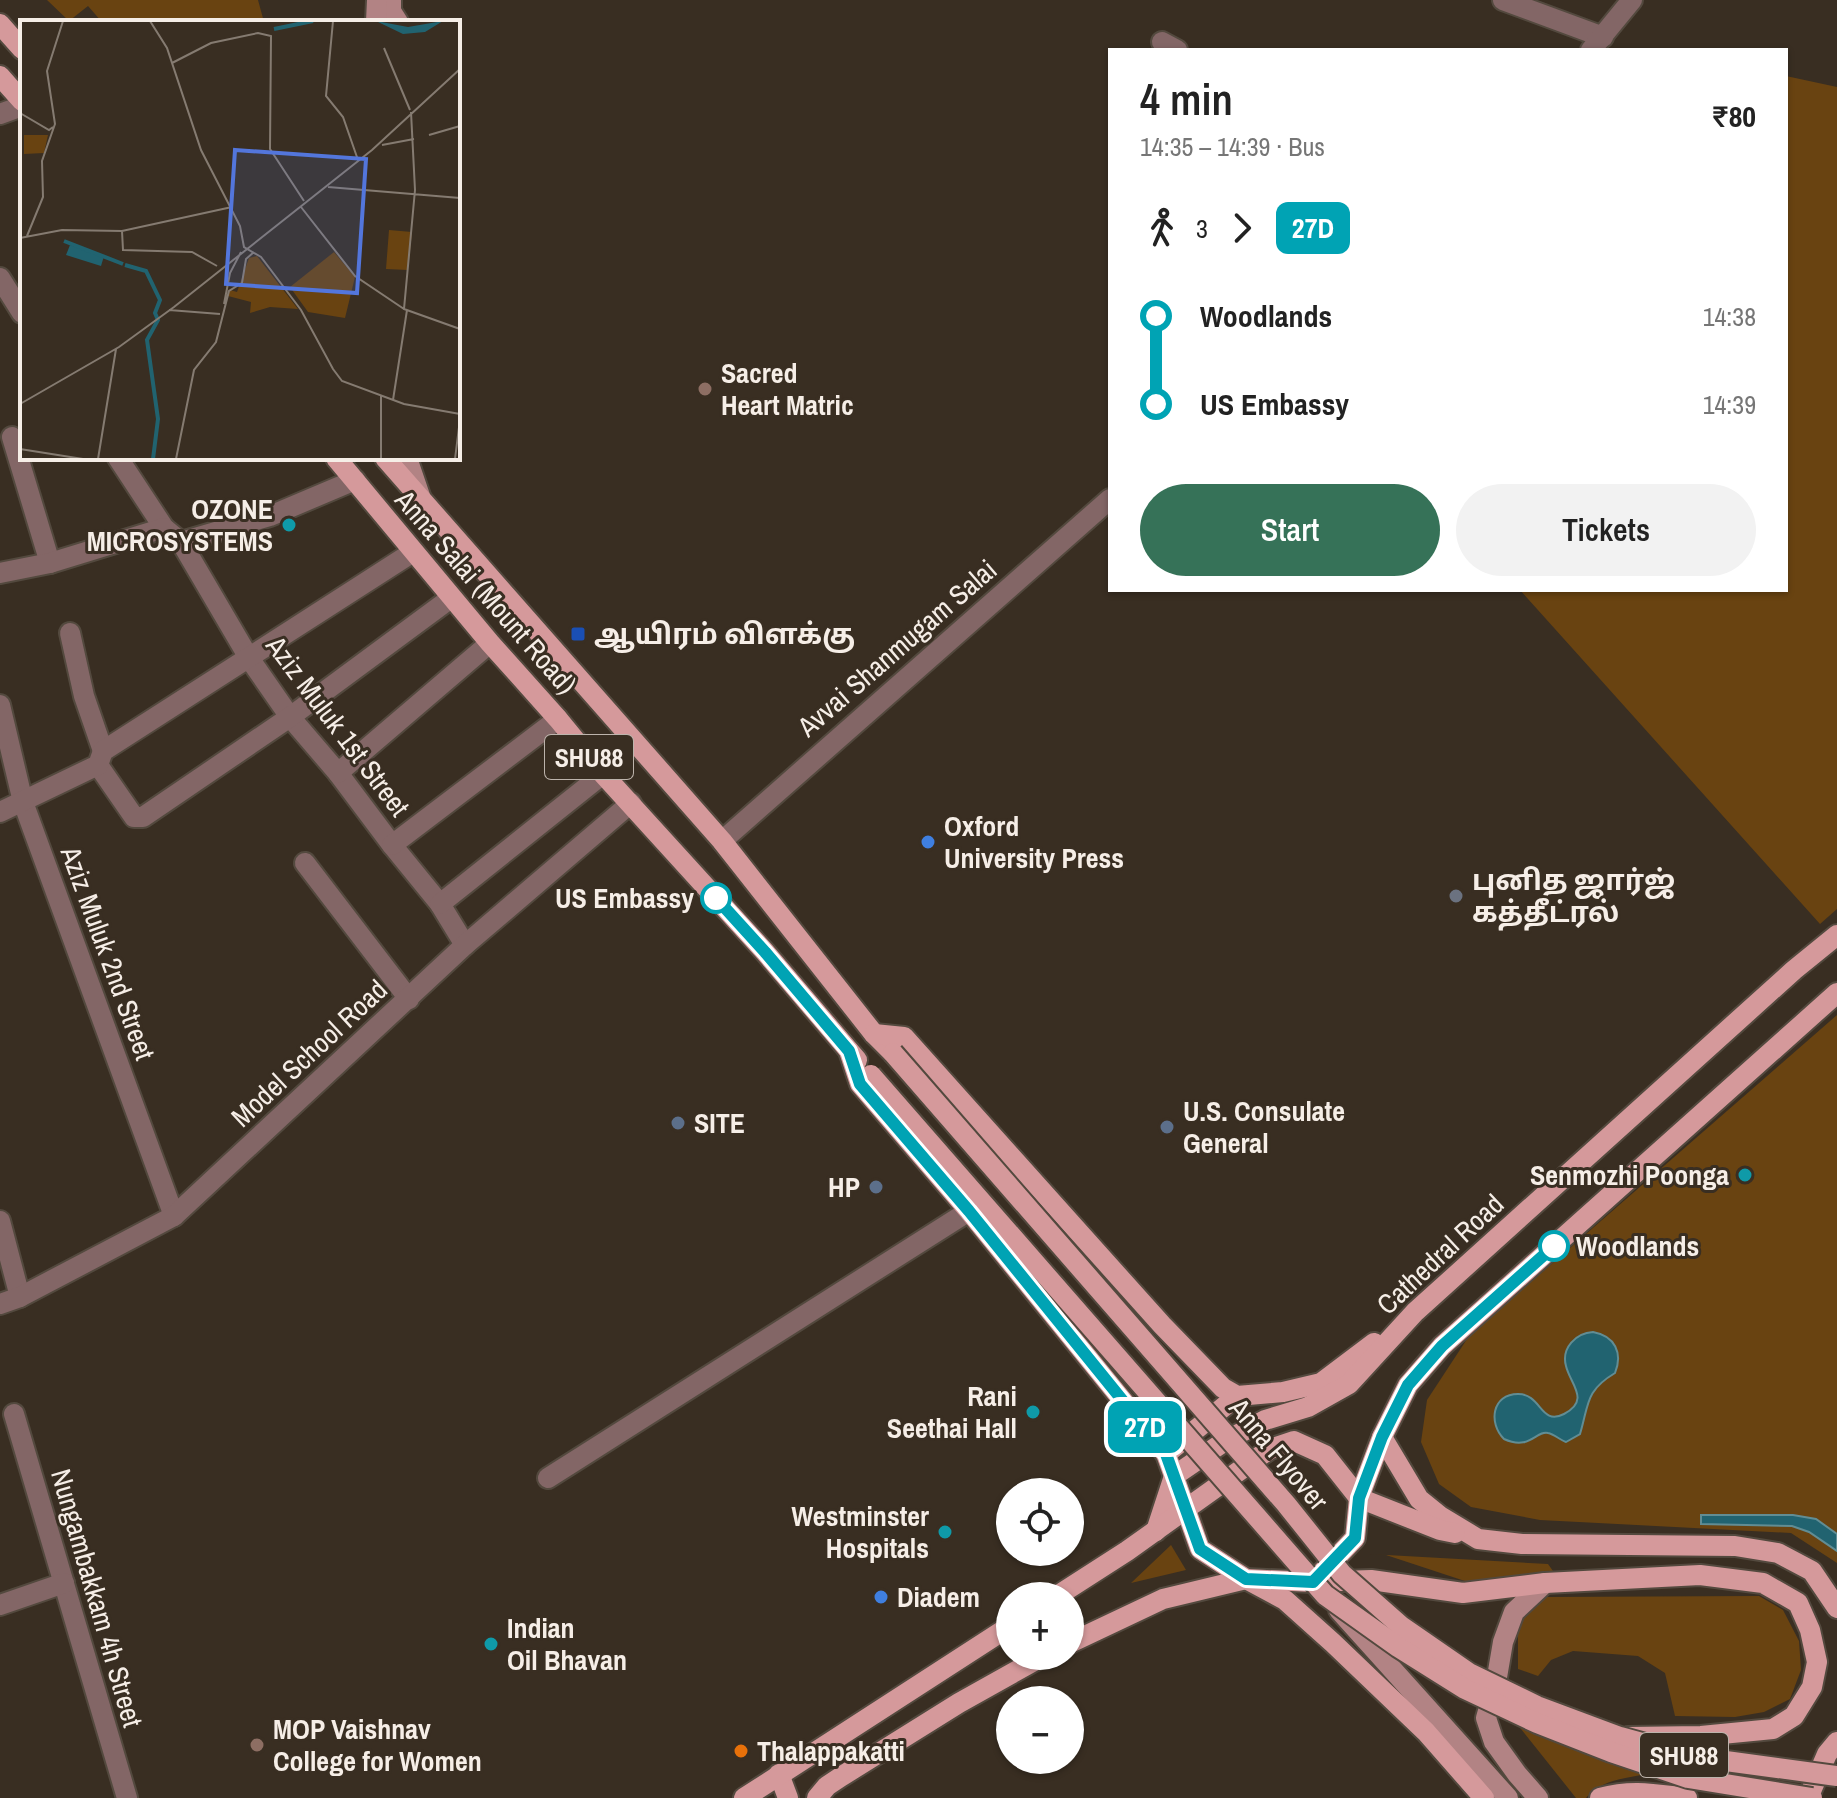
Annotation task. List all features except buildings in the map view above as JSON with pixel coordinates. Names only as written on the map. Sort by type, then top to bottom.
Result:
[{"type":"main road","points":[[0,24],[20,47]]},
{"type":"main road","name":"Anna Salai (Mount Road)","points":[[338,460],[451,598],[603,774],[765,952],[849,1051]]},
{"type":"main road","name":"Anna Salai (Mount Road)","points":[[387,460],[722,841],[874,1034]]},
{"type":"main road","points":[[408,460],[420,496]]},
{"type":"main road","name":"Cathedral Road","points":[[1174,1476],[1225,1441],[1265,1420],[1308,1407],[1349,1384],[1409,1317],[1794,970],[1837,935]]},
{"type":"main road","points":[[1319,1588],[1355,1538],[1359,1498],[1382,1437],[1408,1385],[1442,1346],[1837,993]]},
{"type":"main road","points":[[874,1034],[904,1037],[1162,1325],[1223,1388],[1237,1396]]},
{"type":"main road","name":"Anna Flyover","points":[[874,1034],[1286,1504],[1342,1574],[1401,1626],[1469,1673],[1537,1706],[1620,1737],[1689,1756],[1837,1776]]},
{"type":"main road","points":[[849,1051],[860,1084],[969,1211],[1166,1454],[1200,1549],[1285,1600],[1426,1732],[1484,1798]]},
{"type":"main road","name":"Anna Flyover","points":[[849,1051],[1319,1588],[1508,1798]]},
{"type":"main road","points":[[1166,1454],[1237,1396],[1283,1392],[1321,1383],[1409,1317]]},
{"type":"main road","points":[[1382,1437],[1419,1499],[1478,1539]]},
{"type":"main road","points":[[1078,1582],[1270,1449],[1294,1441],[1325,1455],[1359,1498],[1440,1530],[1478,1539],[1522,1544],[1735,1546],[1778,1553],[1812,1571],[1837,1608]]},
{"type":"main road","points":[[1156,1531],[1174,1476]]},
{"type":"main road","points":[[1084,1636],[1163,1599],[1246,1579],[1319,1588],[1371,1580],[1463,1593],[1545,1583],[1700,1575],[1763,1583],[1798,1603],[1810,1630],[1817,1662],[1812,1687],[1794,1716],[1773,1729],[1701,1736],[1620,1737]]},
{"type":"main road","points":[[1538,1798],[1494,1742],[1486,1718],[1503,1642],[1514,1612],[1545,1583]]},
{"type":"main road","name":"Anna Flyover","points":[[1319,1588],[1398,1647],[1465,1689],[1537,1723],[1688,1778],[1810,1798]]},
{"type":"main road","points":[[744,1798],[996,1635]]},
{"type":"main road","points":[[817,1798],[827,1786],[842,1776],[1018,1670]]},
{"type":"main road","points":[[1810,1798],[1827,1754],[1837,1742]]},
{"type":"main road","points":[[779,1774],[788,1798]]},
{"type":"main road","points":[[1600,1798],[1641,1792],[1687,1798]]},
{"type":"street","points":[[1503,0],[1597,44],[1632,0]]},
{"type":"street","points":[[0,114],[11,94]]},
{"type":"street","points":[[10,284],[20,308]]},
{"type":"street","points":[[12,437],[50,563]]},
{"type":"street","name":"Aziz Muluk 1st Street","points":[[119,460],[164,528],[181,542],[249,658],[290,717],[338,773],[440,904],[465,945]]},
{"type":"street","points":[[181,542],[270,516],[355,480]]},
{"type":"street","name":"Avvai Shanmugam Salai","points":[[722,841],[1108,501]]},
{"type":"street","points":[[0,573],[50,563],[164,528]]},
{"type":"street","points":[[0,812],[100,758],[413,552]]},
{"type":"street","points":[[70,633],[100,758],[134,817],[143,817],[290,717],[451,598]]},
{"type":"street","points":[[338,773],[490,643]]},
{"type":"street","name":"Aziz Muluk 2nd Street","points":[[0,705],[23,802],[174,1216]]},
{"type":"street","points":[[392,845],[558,719]]},
{"type":"street","points":[[440,904],[603,774]]},
{"type":"street","name":"Model School Road","points":[[10,1301],[174,1216],[465,945],[631,803]]},
{"type":"street","points":[[305,863],[409,999]]},
{"type":"street","points":[[548,1478],[969,1211]]},
{"type":"street","points":[[0,1221],[10,1301]]},
{"type":"street","name":"Nungambakkam 4h Street","points":[[14,1414],[127,1798]]},
{"type":"street","points":[[0,1605],[64,1583]]},
{"type":"shaded area","points":[[47,0],[258,0],[263,20],[100,20],[88,6],[68,20]]},
{"type":"shaded area","points":[[1788,76],[1837,87],[1837,909],[1820,924],[1522,592],[1788,592]]},
{"type":"shaded area","name":"Senmozhi Poonga","points":[[1837,1015],[1837,1563],[1791,1533],[1540,1520],[1471,1507],[1439,1484],[1421,1442],[1427,1400],[1469,1336]]},
{"type":"shaded area","points":[[1171,1545],[1186,1570],[1131,1583]]},
{"type":"shaded area","points":[[1369,1554],[1548,1564],[1553,1571],[1498,1584],[1477,1585],[1386,1555]]},
{"type":"shaded area","points":[[1759,1596],[1783,1610],[1799,1641],[1801,1670],[1790,1699],[1764,1712],[1735,1717],[1675,1716],[1665,1673],[1638,1656],[1573,1651],[1551,1660],[1538,1676],[1518,1669],[1518,1619],[1523,1608],[1547,1597]]},
{"type":"shaded area","points":[[1517,1724],[1603,1760],[1647,1774],[1614,1781],[1598,1787],[1586,1798],[1576,1798]]},
{"type":"water","points":[[1593,1332],[1612,1341],[1618,1359],[1615,1373],[1593,1392],[1580,1434],[1566,1442],[1548,1433],[1520,1443],[1504,1439],[1496,1425],[1495,1410],[1509,1395],[1526,1395],[1550,1416],[1556,1417],[1572,1409],[1578,1397],[1566,1366],[1566,1353],[1576,1338]]},
{"type":"water","points":[[1701,1515],[1793,1515],[1816,1519],[1837,1534],[1837,1551],[1809,1532],[1792,1526],[1701,1524]]},
{"type":"bus line","name":"27D","points":[[716,898],[849,1051],[860,1084],[969,1211],[1166,1454],[1200,1549],[1246,1579],[1313,1582],[1355,1538],[1359,1498],[1382,1437],[1408,1385],[1442,1346],[1554,1246]]},
{"type":"place","name":"Sacred Heart Matric","points":[[705,389]]},
{"type":"place","name":"OZONE MICROSYSTEMS","points":[[289,525]]},
{"type":"place","name":"ஆயிரம் விளக்கு","points":[[578,634]]},
{"type":"place","name":"Oxford University Press","points":[[928,842]]},
{"type":"place","name":"புனித ஜார்ஜ் கத்தீட்ரல்","points":[[1456,896]]},
{"type":"place","name":"US Embassy","points":[[716,898]]},
{"type":"place","name":"SITE","points":[[678,1123]]},
{"type":"place","name":"U.S. Consulate General","points":[[1167,1127]]},
{"type":"place","name":"Senmozhi Poonga","points":[[1745,1175]]},
{"type":"place","name":"HP","points":[[876,1187]]},
{"type":"place","name":"Woodlands","points":[[1554,1246]]},
{"type":"place","name":"Rani Seethai Hall","points":[[1033,1412]]},
{"type":"place","name":"Westminster Hospitals","points":[[945,1532]]},
{"type":"place","name":"Diadem","points":[[881,1597]]},
{"type":"place","name":"Indian Oil Bhavan","points":[[491,1644]]},
{"type":"place","name":"MOP Vaishnav College for Women","points":[[257,1745]]},
{"type":"place","name":"Thalappakatti","points":[[741,1751]]}]
